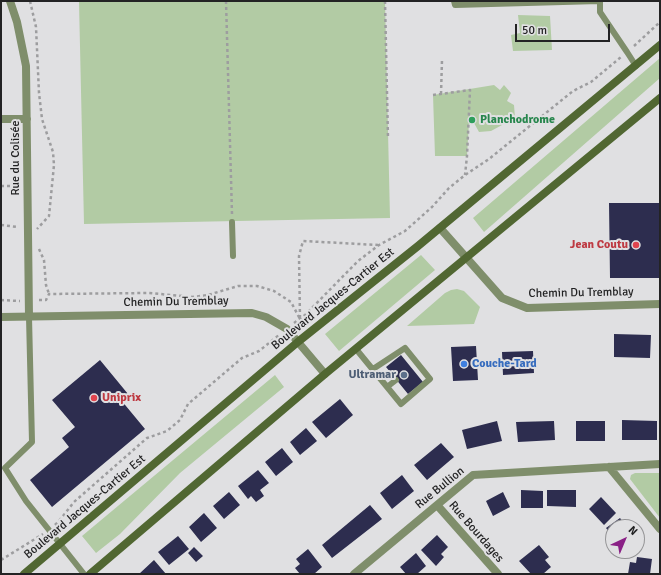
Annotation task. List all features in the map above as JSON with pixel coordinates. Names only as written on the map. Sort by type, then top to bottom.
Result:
[{"type":"main road","name":"Boulevard Jacques-Cartier Est","points":[[24,574],[299,342],[440,228],[660,45]]},
{"type":"main road","points":[[90,574],[326,374],[660,98]]},
{"type":"street","name":"Rue du Colisée","points":[[10,1],[17,22],[26,66],[28,316]]},
{"type":"street","points":[[1,119],[27,119]]},
{"type":"street","name":"Chemin Du Tremblay","points":[[440,228],[502,298],[527,308],[660,304]]},
{"type":"street","name":"Chemin Du Tremblay","points":[[1,317],[252,313],[266,317],[287,329],[326,374]]},
{"type":"street","name":"Rue Bullion","points":[[354,574],[473,475],[660,464]]},
{"type":"street","points":[[609,467],[660,529]]},
{"type":"street","name":"Rue Bourdages","points":[[437,505],[498,574]]},
{"type":"lane","points":[[454,1],[455,5],[600,1],[600,12],[636,66]]},
{"type":"lane","points":[[232,222],[233,256]]},
{"type":"lane","points":[[28,316],[32,442],[5,468],[26,501],[84,574]]},
{"type":"lane","points":[[356,349],[401,404],[430,379],[405,348],[373,369]]},
{"type":"lane","points":[[411,367],[416,362]]},
{"type":"lane","points":[[387,387],[396,380]]},
{"type":"path","points":[[28,232],[44,223],[50,216],[54,165],[53,152],[42,119],[39,92],[36,27],[30,1]]},
{"type":"path","points":[[226,1],[232,222]]},
{"type":"path","points":[[385,1],[388,138]]},
{"type":"path","name":"Boulevard Jacques-Cartier Est","points":[[1,560],[24,545],[40,537],[59,521],[74,502],[147,438],[167,431],[180,420],[188,404],[242,358],[259,352],[300,319],[358,261],[379,245],[405,231],[464,175],[489,159],[572,91],[591,82],[660,22]]},
{"type":"path","points":[[442,60],[442,94]]},
{"type":"path","points":[[433,95],[470,90],[467,156],[464,175]]},
{"type":"path","points":[[1,186],[28,186]]},
{"type":"path","points":[[1,226],[28,232],[37,243],[44,260],[46,285],[49,294],[46,300],[1,300]]},
{"type":"path","points":[[300,319],[299,256],[302,242],[379,245]]},
{"type":"path","points":[[49,294],[149,293],[193,297],[208,295],[238,286],[256,286],[274,291],[290,302],[300,319]]},
{"type":"green space","points":[[385,1],[390,218],[84,224],[79,2]]},
{"type":"green space","points":[[518,15],[550,16],[552,50],[513,51],[511,35],[520,33]]},
{"type":"green space","points":[[660,58],[660,78],[484,232],[473,218]]},
{"type":"green space","name":"Planchodrome","points":[[494,85],[500,90],[504,85],[511,93],[507,101],[514,105],[515,118],[491,131],[479,132],[474,123],[469,122],[467,156],[435,156],[433,95]]},
{"type":"green space","points":[[421,255],[435,270],[339,351],[325,334]]},
{"type":"green space","points":[[457,289],[464,291],[480,307],[474,324],[407,326],[445,293]]},
{"type":"green space","points":[[275,375],[284,387],[180,473],[120,534],[96,553],[82,536]]},
{"type":"green space","points":[[635,473],[660,473],[660,518],[630,479],[631,475]]},
{"type":"building","points":[[609,203],[660,203],[660,278],[610,278]]},
{"type":"building","points":[[614,334],[651,335],[650,358],[614,357]]},
{"type":"building","points":[[476,346],[478,380],[453,381],[451,347]]},
{"type":"building","points":[[533,351],[534,373],[503,375],[502,352]]},
{"type":"building","points":[[401,355],[423,382],[408,394],[386,367]]},
{"type":"building","points":[[100,360],[128,394],[121,400],[145,429],[52,507],[30,480],[69,447],[62,438],[75,427],[52,400]]},
{"type":"building","points":[[340,399],[353,415],[326,438],[312,422]]},
{"type":"building","points":[[622,420],[657,421],[657,440],[622,440]]},
{"type":"building","points":[[497,421],[502,441],[467,449],[462,430]]},
{"type":"building","points":[[554,421],[555,440],[518,442],[516,422]]},
{"type":"building","points":[[576,421],[605,421],[605,441],[576,441]]},
{"type":"building","points":[[306,428],[317,441],[300,455],[290,442]]},
{"type":"building","points":[[441,443],[454,457],[427,480],[414,465]]},
{"type":"building","points":[[282,448],[293,462],[276,476],[265,462]]},
{"type":"building","points":[[258,470],[269,483],[260,490],[264,496],[256,502],[251,496],[248,499],[238,486]]},
{"type":"building","points":[[402,475],[414,491],[392,509],[380,493]]},
{"type":"building","points":[[521,490],[543,491],[543,508],[521,508]]},
{"type":"building","points":[[547,490],[576,490],[576,507],[547,506]]},
{"type":"building","points":[[229,492],[240,505],[224,519],[213,506]]},
{"type":"building","points":[[503,492],[510,507],[493,516],[486,501]]},
{"type":"building","points":[[601,497],[616,513],[610,519],[605,519],[604,525],[589,509]]},
{"type":"building","points":[[370,505],[382,519],[332,558],[322,545]]},
{"type":"building","points":[[204,513],[217,528],[201,542],[189,527]]},
{"type":"building","points":[[437,535],[448,547],[441,554],[444,557],[436,566],[421,550]]},
{"type":"building","points":[[178,536],[189,549],[169,565],[158,552]]},
{"type":"building","points":[[539,545],[549,557],[545,560],[551,567],[543,574],[531,574],[519,561]]},
{"type":"building","points":[[194,547],[203,556],[196,562],[188,553]]},
{"type":"building","points":[[308,549],[322,567],[314,574],[300,574],[295,568],[300,564],[296,559]]},
{"type":"building","points":[[416,553],[426,566],[417,574],[406,574],[400,567]]},
{"type":"building","points":[[637,559],[652,559],[650,574],[628,574],[630,562],[636,563]]},
{"type":"building","points":[[154,560],[166,574],[139,574]]},
{"type":"place","name":"Planchodrome","points":[[472,120]]},
{"type":"place","name":"Jean Coutu","points":[[636,245]]},
{"type":"place","name":"Couche-Tard","points":[[464,364]]},
{"type":"place","name":"Ultramar","points":[[404,375]]},
{"type":"place","name":"Uniprix","points":[[94,398]]}]
